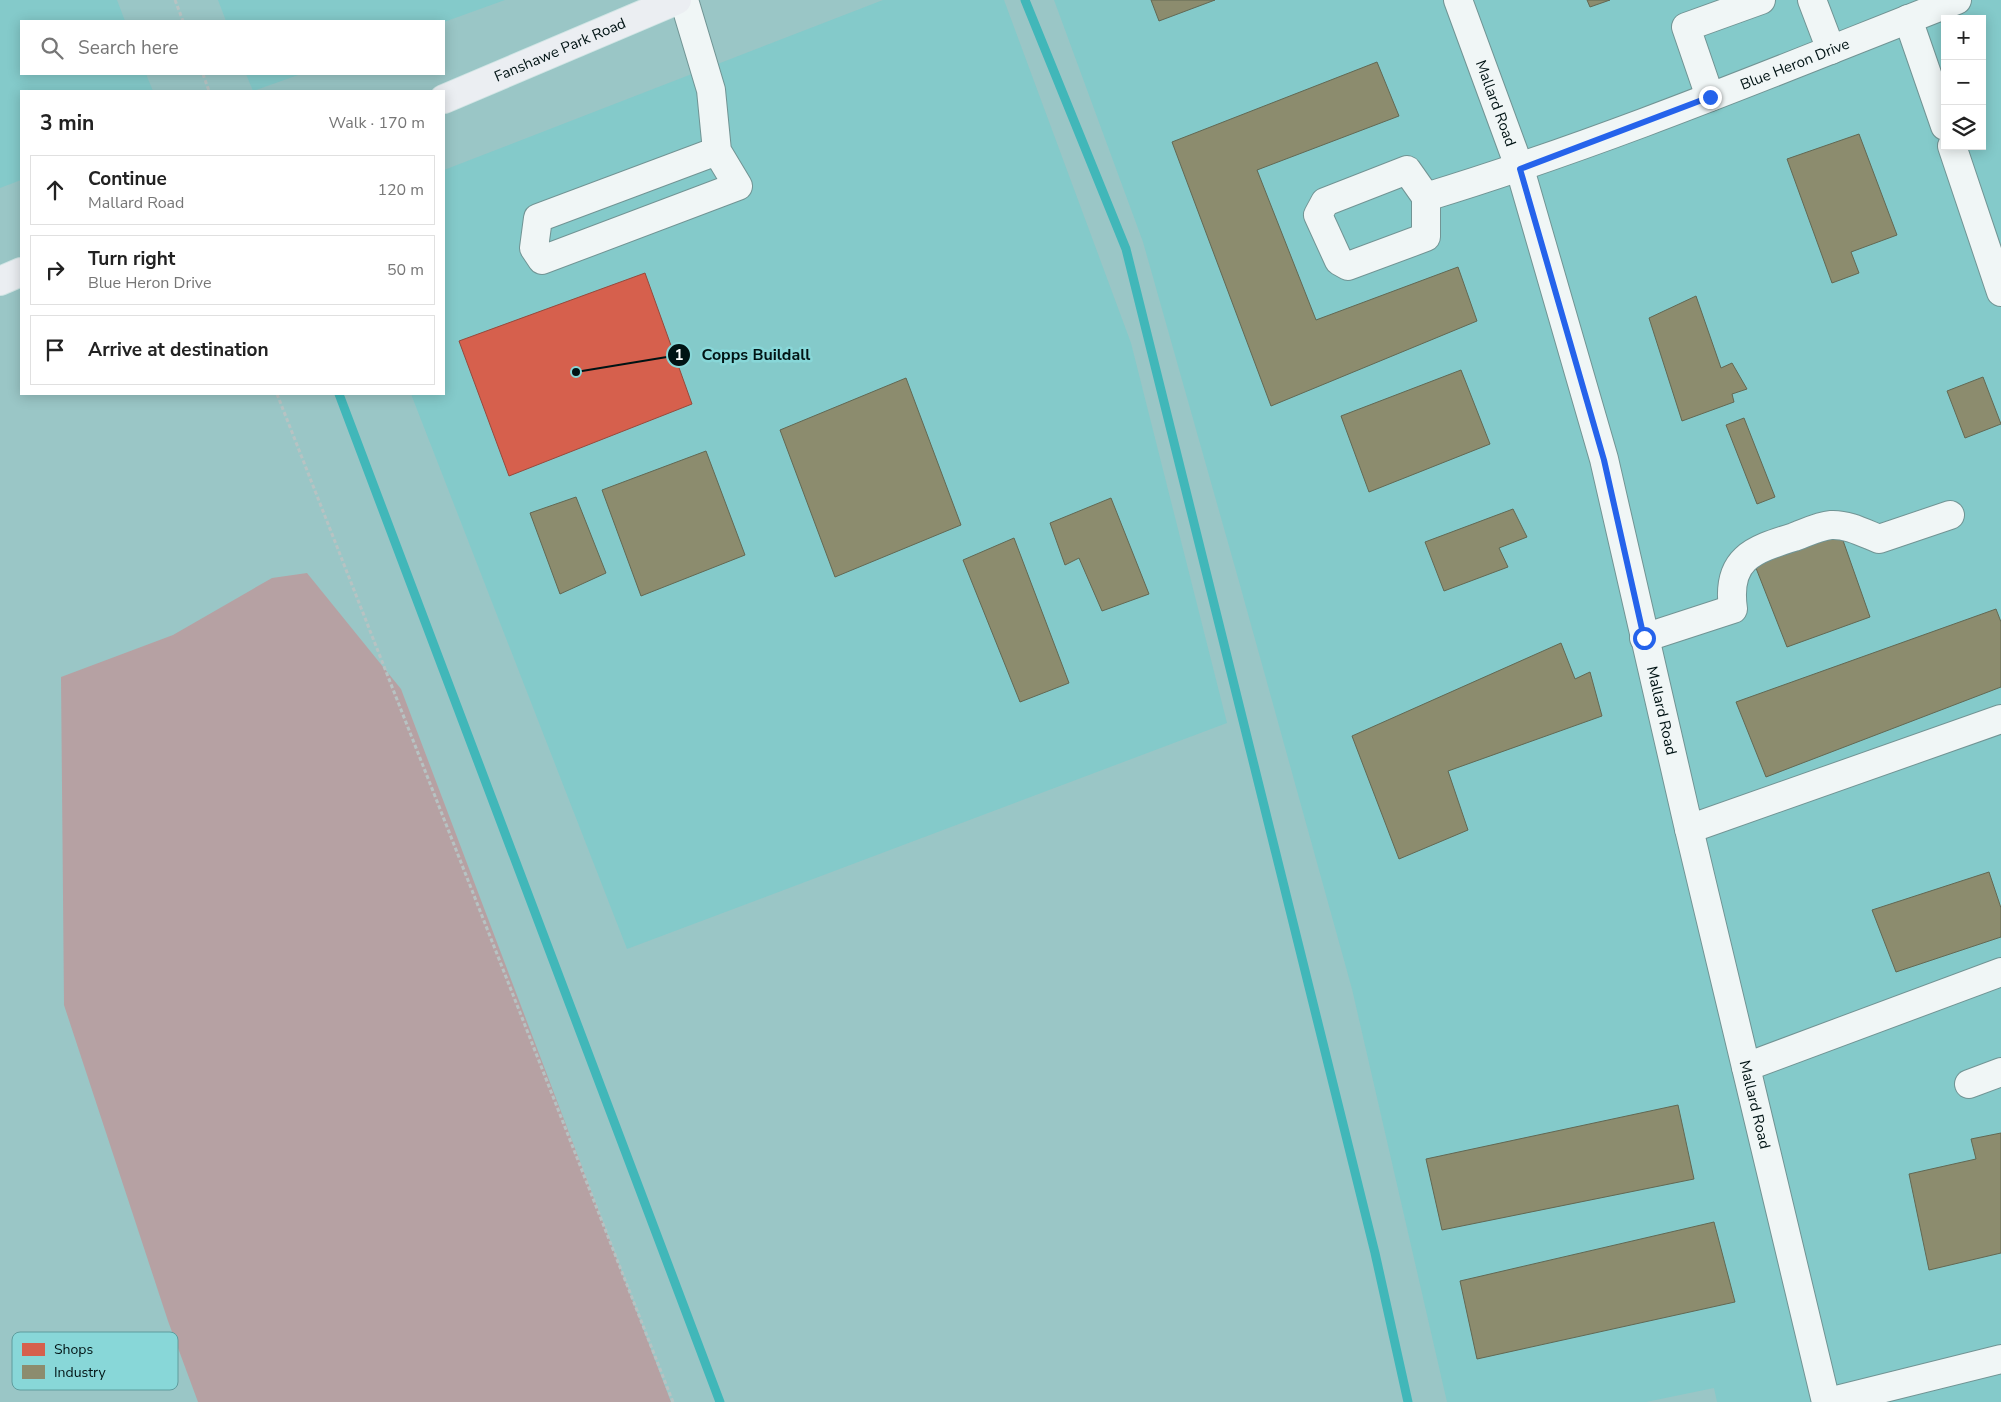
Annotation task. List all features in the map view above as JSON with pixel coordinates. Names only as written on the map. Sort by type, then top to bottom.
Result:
[{"type":"main road","name":"Fanshawe Park Road","points":[[445,99],[677,0]]},
{"type":"main road","points":[[0,281],[20,272]]},
{"type":"street","points":[[684,0],[711,90],[717,151],[738,186],[542,260],[534,248],[538,218],[717,151]]},
{"type":"street","name":"Mallard Road","points":[[1458,0],[1520,169],[1604,460],[1688,829],[1827,1402]]},
{"type":"street","points":[[1710,97],[1686,27],[1761,0]]},
{"type":"street","points":[[1812,0],[1831,50]]},
{"type":"street","name":"Blue Heron Drive","points":[[1426,197],[1520,169],[1831,50],[1921,10],[1957,0]]},
{"type":"street","points":[[1921,10],[1941,107]]},
{"type":"street","points":[[1953,150],[2001,292]]},
{"type":"street","points":[[1644,638],[1733,609],[1730,588],[1741,562],[1758,548],[1830,525],[1854,529],[1879,539],[1950,515]]},
{"type":"street","points":[[1688,829],[2001,719]]},
{"type":"street","points":[[1746,1067],[2001,972]]},
{"type":"street","points":[[1969,1084],[2001,1072]]},
{"type":"street","points":[[1827,1402],[1998,1367]]},
{"type":"path","points":[[175,0],[183,20]]},
{"type":"path","points":[[203,75],[209,90]]},
{"type":"path","points":[[277,395],[673,1402]]},
{"type":"shaded area","points":[[0,0],[117,0],[125,20],[20,20],[20,75],[146,75],[153,90],[20,90],[20,180],[0,188]]},
{"type":"shaded area","points":[[218,0],[505,0],[445,22],[445,20],[226,20]]},
{"type":"shaded area","points":[[883,0],[1004,0],[1131,343],[1227,723],[627,949],[411,395],[445,395],[445,170]]},
{"type":"shaded area","points":[[1054,0],[2001,0],[2001,1402],[1717,1402],[1714,1388],[1646,1402],[1447,1402],[1352,989],[1143,242]]},
{"type":"shaded area","points":[[246,75],[298,75],[256,90],[253,90]]},
{"type":"shaded area","points":[[307,573],[401,689],[671,1402],[198,1402],[178,1348],[178,1332],[172,1332],[168,1321],[64,1005],[61,677],[173,635],[272,578]]},
{"type":"building: Shops","points":[[645,273],[692,404],[509,476],[459,341]]},
{"type":"building: Industry","points":[[1151,0],[1215,0],[1159,21]]},
{"type":"building: Industry","points":[[1587,0],[1610,0],[1590,7]]},
{"type":"building: Industry","points":[[1377,62],[1399,116],[1257,170],[1316,320],[1458,267],[1477,321],[1271,406],[1172,142]]},
{"type":"building: Industry","points":[[1859,134],[1897,235],[1851,252],[1859,273],[1832,283],[1787,159]]},
{"type":"building: Industry","points":[[1696,296],[1721,368],[1732,363],[1747,389],[1732,394],[1734,402],[1682,421],[1649,318]]},
{"type":"building: Industry","points":[[1461,370],[1490,444],[1369,492],[1341,416]]},
{"type":"building: Industry","points":[[1983,377],[2001,424],[1965,438],[1947,391]]},
{"type":"building: Industry","points":[[906,378],[961,525],[835,577],[780,430]]},
{"type":"building: Industry","points":[[1744,418],[1775,497],[1757,504],[1726,425]]},
{"type":"building: Industry","points":[[706,451],[745,555],[641,596],[602,490]]},
{"type":"building: Industry","points":[[576,497],[606,573],[560,594],[530,513]]},
{"type":"building: Industry","points":[[1111,498],[1149,594],[1102,611],[1079,558],[1065,565],[1050,523]]},
{"type":"building: Industry","points":[[1513,509],[1527,537],[1499,548],[1508,567],[1444,591],[1425,542]]},
{"type":"building: Industry","points":[[1840,532],[1870,617],[1787,647],[1754,563]]},
{"type":"building: Industry","points":[[1014,538],[1069,683],[1020,702],[963,560]]},
{"type":"building: Industry","points":[[1996,609],[2001,622],[2001,687],[1766,777],[1736,702]]},
{"type":"building: Industry","points":[[1561,643],[1575,679],[1590,672],[1602,716],[1448,771],[1468,830],[1399,859],[1352,736]]},
{"type":"building: Industry","points":[[1989,872],[2001,908],[2001,937],[1896,972],[1872,910]]},
{"type":"building: Industry","points":[[1678,1105],[1694,1179],[1442,1230],[1426,1159]]},
{"type":"building: Industry","points":[[2001,1133],[2001,1253],[1929,1270],[1909,1174],[1976,1159],[1971,1139]]},
{"type":"building: Industry","points":[[1714,1222],[1735,1302],[1477,1359],[1460,1281]]},
{"type":"waterway","points":[[1025,0],[1126,249],[1375,1253],[1408,1402]]},
{"type":"waterway","points":[[339,395],[720,1402]]},
{"type":"place","name":"Copps Buildall","points":[[576,372]]},
{"type":"route","points":[[1644,638],[1604,460],[1520,169],[1710,97]]}]
